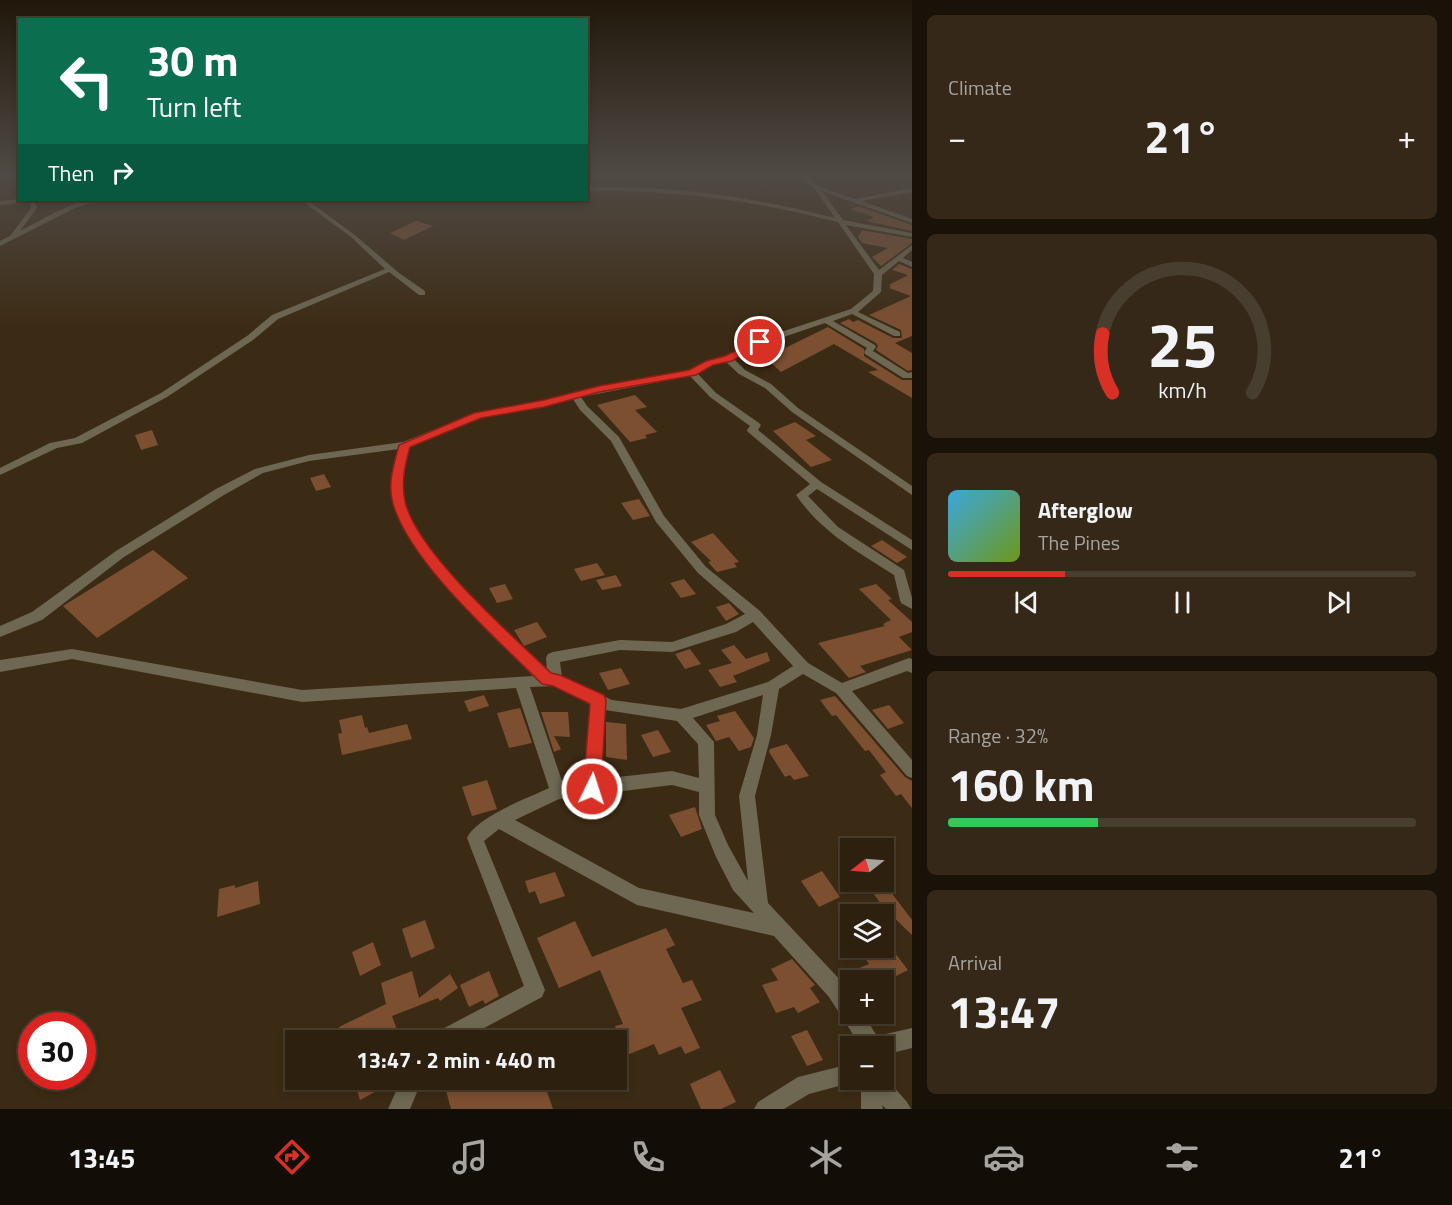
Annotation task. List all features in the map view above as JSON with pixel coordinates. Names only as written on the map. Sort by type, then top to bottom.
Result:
[{"type":"street","points":[[2,245],[22,226]]},
{"type":"street","points":[[2,245],[38,226]]},
{"type":"street","points":[[339,226],[422,293]]},
{"type":"street","points":[[0,632],[37,616],[120,554],[220,492],[259,471],[309,458],[405,445],[478,415],[692,373],[760,342],[853,312],[877,292],[878,274],[843,226]]},
{"type":"street","points":[[856,226],[912,236]]},
{"type":"street","points":[[878,274],[912,247]]},
{"type":"street","points":[[898,258],[912,265]]},
{"type":"street","points":[[0,472],[54,445],[78,441],[164,395],[250,338],[275,317],[390,269]]},
{"type":"street","points":[[853,312],[897,334]]},
{"type":"street","points":[[826,320],[872,347],[868,352],[906,376],[912,375]]},
{"type":"street","points":[[728,358],[742,372],[768,386],[795,410],[912,491]]},
{"type":"street","points":[[692,373],[713,395],[756,426],[752,430],[817,484],[912,546]]},
{"type":"street","points":[[575,395],[583,408],[615,440],[626,456],[646,498],[702,570],[755,615],[803,667],[841,689],[912,771]]},
{"type":"street","points":[[405,445],[397,474],[399,503],[414,535],[453,586],[551,680],[610,706],[681,715],[772,686],[803,667]]},
{"type":"street","points":[[817,484],[802,495],[812,510],[841,536],[900,573],[906,600],[912,604]]},
{"type":"street","points":[[551,680],[553,658],[620,645],[672,647],[731,628],[755,615]]},
{"type":"street","points":[[0,666],[72,654],[302,696],[551,680]]},
{"type":"street","points":[[841,689],[909,664],[912,667]]},
{"type":"street","points":[[521,681],[558,792]]},
{"type":"street","points":[[760,907],[747,796],[764,735],[772,686]]},
{"type":"street","points":[[592,789],[598,700]]},
{"type":"street","points":[[681,715],[706,742],[707,815],[739,884],[782,928],[840,996]]},
{"type":"street","points":[[461,1030],[535,990],[475,838],[498,820],[558,792],[672,778],[706,788]]},
{"type":"street","points":[[498,820],[637,896],[782,928]]},
{"type":"street","points":[[894,1042],[912,1038]]},
{"type":"street","points":[[765,1109],[805,1083],[840,1077]]},
{"type":"street","points":[[399,1109],[408,1090]]},
{"type":"street","points":[[872,1090],[872,1109]]},
{"type":"street","points":[[882,1090],[900,1109]]},
{"type":"building","points":[[406,226],[433,226],[404,240],[390,233]]},
{"type":"building","points":[[888,226],[912,226],[912,231]]},
{"type":"building","points":[[862,230],[912,239],[912,243],[881,266],[872,257],[888,248],[862,243],[858,237]]},
{"type":"building","points":[[899,264],[912,269],[912,336],[895,343],[912,353],[912,370],[908,371],[876,350],[878,346],[876,343],[840,323],[849,319],[853,322],[858,320],[893,338],[902,338],[901,330],[869,315],[911,296],[889,288],[891,286],[889,285],[908,275],[892,270]]},
{"type":"building","points":[[828,327],[864,349],[864,356],[902,380],[912,380],[912,398],[868,372],[878,370],[834,344],[781,372],[761,354],[779,351]]},
{"type":"building","points":[[635,395],[647,407],[635,410],[657,432],[645,435],[647,438],[630,442],[597,405]]},
{"type":"building","points":[[795,422],[816,436],[806,440],[832,460],[811,467],[773,431]]},
{"type":"building","points":[[152,430],[158,445],[141,450],[135,435]]},
{"type":"building","points":[[324,474],[331,487],[316,491],[310,478]]},
{"type":"building","points":[[639,499],[650,516],[633,520],[621,503]]},
{"type":"building","points":[[713,533],[739,562],[734,563],[737,567],[717,572],[708,562],[711,561],[691,542]]},
{"type":"building","points":[[882,540],[907,557],[897,563],[871,546]]},
{"type":"building","points":[[153,550],[188,578],[97,638],[63,606]]},
{"type":"building","points":[[597,563],[605,575],[581,581],[574,569]]},
{"type":"building","points":[[616,575],[622,586],[602,590],[596,580]]},
{"type":"building","points":[[684,579],[696,594],[681,598],[670,583]]},
{"type":"building","points":[[505,584],[513,599],[497,603],[489,588]]},
{"type":"building","points":[[876,584],[892,599],[888,600],[912,622],[912,632],[899,637],[912,650],[860,666],[866,672],[849,678],[818,643],[885,626],[883,624],[891,620],[859,589]]},
{"type":"building","points":[[729,603],[739,614],[726,621],[716,607]]},
{"type":"building","points":[[537,622],[547,637],[524,646],[514,630]]},
{"type":"building","points":[[734,645],[746,659],[767,652],[770,661],[733,676],[737,682],[720,687],[708,670],[732,663],[721,650]]},
{"type":"building","points":[[690,649],[701,664],[685,669],[675,654]]},
{"type":"building","points":[[621,668],[630,684],[608,690],[599,673]]},
{"type":"building","points":[[484,695],[489,706],[469,712],[464,701]]},
{"type":"building","points":[[835,696],[905,777],[912,781],[912,808],[901,794],[896,796],[880,775],[886,772],[869,750],[865,751],[836,715],[832,716],[820,700]]},
{"type":"building","points":[[889,705],[904,723],[888,729],[872,710]]},
{"type":"building","points":[[520,708],[532,743],[509,748],[497,713]]},
{"type":"building","points":[[735,711],[754,738],[751,747],[739,751],[729,737],[716,741],[706,725],[720,721],[717,716]]},
{"type":"building","points":[[541,712],[568,712],[570,737],[554,736],[561,749],[554,752]]},
{"type":"building","points":[[362,715],[365,728],[367,727],[369,733],[407,724],[412,739],[342,755],[338,734],[342,733],[339,720]]},
{"type":"building","points":[[606,722],[626,724],[627,760],[606,757]]},
{"type":"building","points":[[658,730],[671,752],[653,757],[641,735]]},
{"type":"building","points":[[787,744],[809,776],[794,780],[790,775],[785,777],[769,752],[770,749]]},
{"type":"building","points":[[487,780],[497,809],[472,816],[462,787]]},
{"type":"building","points":[[695,807],[702,829],[681,837],[669,815]]},
{"type":"building","points":[[822,871],[840,897],[819,907],[801,881]]},
{"type":"building","points":[[555,872],[565,896],[540,904],[535,891],[529,893],[525,881]]},
{"type":"building","points":[[258,881],[260,904],[217,917],[219,889],[235,885],[235,888]]},
{"type":"building","points":[[891,892],[912,920],[912,935],[894,918],[894,904],[881,904],[873,893]]},
{"type":"building","points":[[425,920],[435,948],[411,958],[402,929]]},
{"type":"building","points":[[575,921],[592,957],[666,928],[675,945],[666,949],[683,983],[692,980],[702,1000],[681,1008],[700,1048],[685,1054],[681,1046],[659,1055],[654,1044],[627,1055],[627,1030],[617,1030],[615,1026],[623,1024],[600,970],[559,988],[537,938]]},
{"type":"building","points":[[373,942],[381,965],[360,976],[352,952]]},
{"type":"building","points":[[894,952],[908,970],[894,977],[894,970],[854,970],[869,964],[865,958],[894,958]]},
{"type":"building","points":[[792,959],[815,985],[810,988],[820,1002],[798,1013],[794,1007],[776,1013],[762,985],[778,980],[771,969]]},
{"type":"building","points":[[412,971],[419,998],[450,974],[458,988],[440,1001],[438,998],[392,1016],[397,1030],[340,1030],[339,1027],[386,1004],[381,983]]},
{"type":"building","points":[[489,971],[499,996],[485,1004],[483,1000],[469,1007],[460,985]]},
{"type":"building","points":[[807,1030],[823,1060],[807,1066],[791,1036]]},
{"type":"building","points":[[720,1070],[736,1102],[721,1109],[701,1109],[690,1084]]},
{"type":"building","points":[[357,1090],[378,1090],[360,1100]]},
{"type":"building","points":[[446,1090],[546,1090],[553,1109],[451,1109]]},
{"type":"route","points":[[592,789],[598,700],[555,680],[547,680],[453,586],[414,535],[399,503],[397,474],[405,445],[478,415],[544,403],[599,389],[692,373],[760,342]]}]
